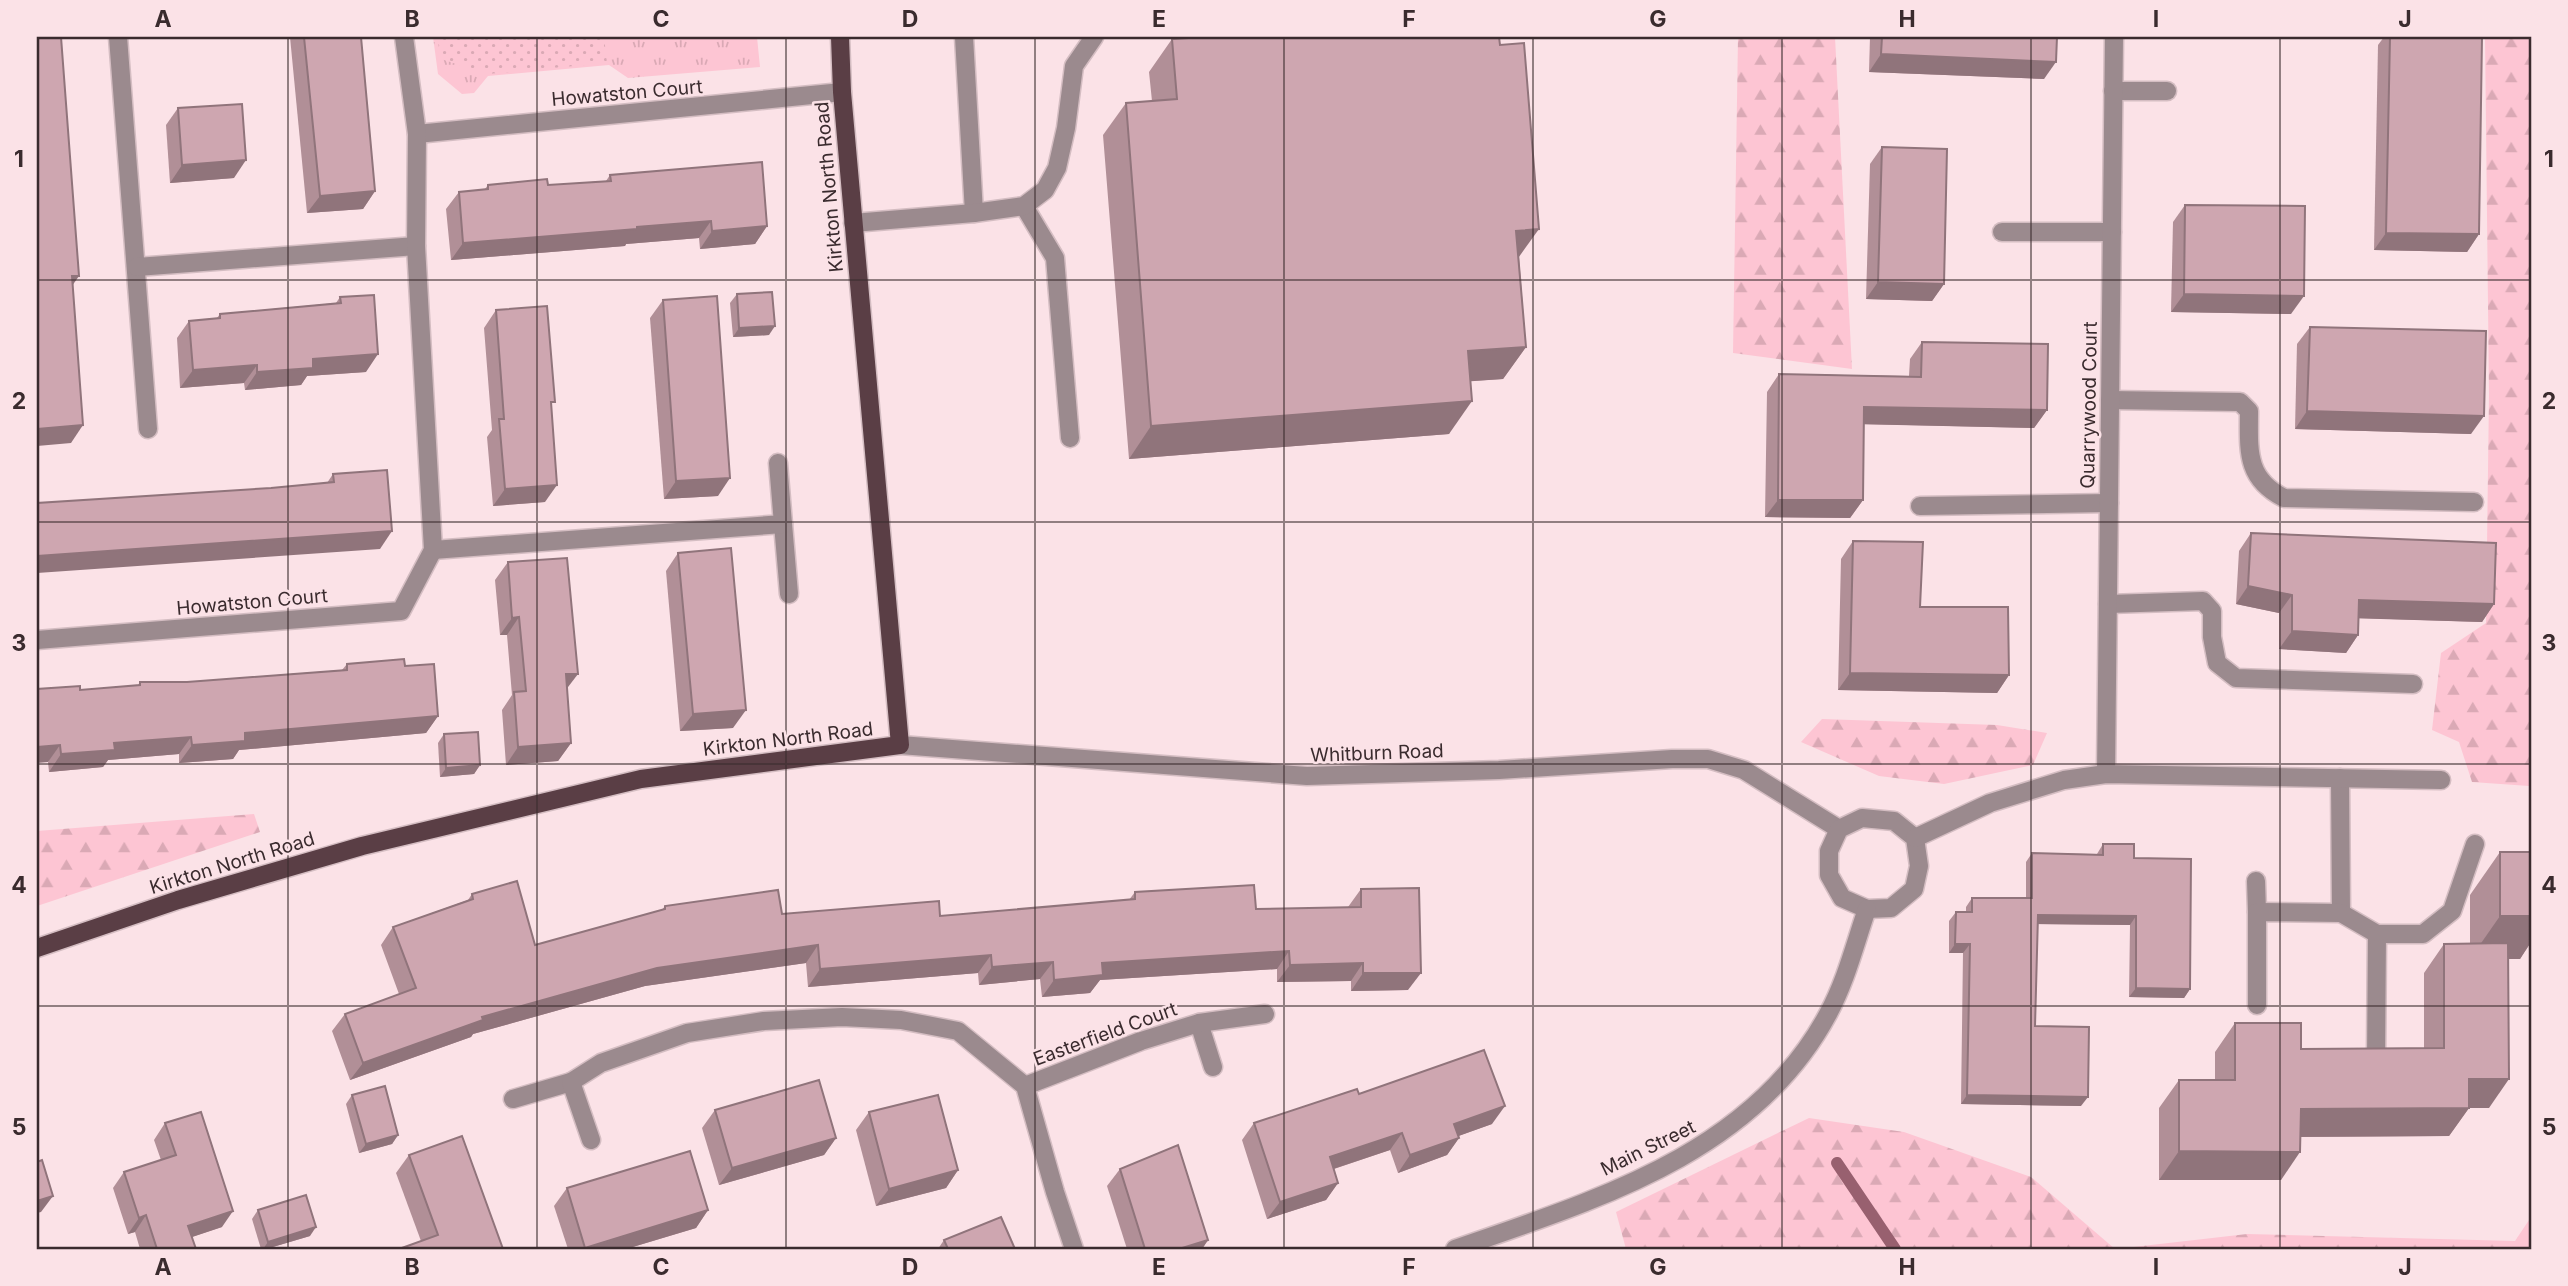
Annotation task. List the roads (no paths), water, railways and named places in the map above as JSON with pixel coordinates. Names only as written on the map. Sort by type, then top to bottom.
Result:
[{"type":"main road","name":"Kirkton North Road","points":[[37,948],[178,900],[362,846],[641,779],[900,745],[853,223],[840,37]]},
{"type":"street","points":[[118,37],[148,429]]},
{"type":"street","points":[[404,37],[417,134],[416,246],[433,550],[783,524]]},
{"type":"street","points":[[964,37],[974,213]]},
{"type":"street","points":[[853,223],[1024,206],[1045,190],[1057,168],[1066,128],[1074,65],[1094,37]]},
{"type":"street","name":"Quarrywood Court","points":[[2106,774],[2113,37]]},
{"type":"street","points":[[2113,91],[2167,91]]},
{"type":"street","name":"Howatston Court","points":[[417,134],[842,92]]},
{"type":"street","points":[[1024,206],[1055,258],[1070,438]]},
{"type":"street","points":[[2002,232],[2112,232]]},
{"type":"street","points":[[137,267],[416,246]]},
{"type":"street","points":[[2110,400],[2239,402],[2249,411],[2250,451],[2255,471],[2266,489],[2284,498],[2474,502]]},
{"type":"street","points":[[778,463],[789,594]]},
{"type":"street","points":[[1920,506],[2109,503]]},
{"type":"street","name":"Howatston Court","points":[[37,640],[401,611],[433,550]]},
{"type":"street","points":[[2108,604],[2203,601],[2212,611],[2212,637],[2217,663],[2236,678],[2413,684]]},
{"type":"street","name":"Whitburn Road","points":[[900,745],[1307,776],[1499,770],[1708,759],[1744,769],[1839,829]]},
{"type":"street","points":[[1916,838],[1990,803],[2064,780],[2106,774],[2441,780]]},
{"type":"street","points":[[2340,778],[2341,913]]},
{"type":"street","points":[[1862,818],[1894,821],[1916,838],[1919,866],[1914,890],[1891,908],[1867,909],[1842,898],[1829,875],[1829,851],[1839,829],[1862,818]]},
{"type":"street","points":[[2257,912],[2341,913],[2377,934],[2423,934],[2452,911],[2475,845]]},
{"type":"street","points":[[2256,881],[2257,1005]]},
{"type":"street","name":"Main Street","points":[[1455,1249],[1574,1207],[1686,1156],[1735,1123],[1786,1075],[1828,1014],[1845,975],[1867,909]]},
{"type":"street","points":[[2376,1060],[2377,934]]},
{"type":"street","name":"Easterfield Court","points":[[1025,1086],[1141,1041],[1199,1023],[1265,1014]]},
{"type":"street","name":"Easterfield Court","points":[[513,1099],[571,1082],[601,1063],[687,1033],[764,1021],[842,1017],[901,1020],[958,1031],[1025,1086],[1074,1249]]},
{"type":"street","name":"Easterfield Court","points":[[1199,1023],[1213,1067]]},
{"type":"street","points":[[571,1082],[591,1140]]},
{"type":"waterway","points":[[1837,1163],[1895,1249]]}]
